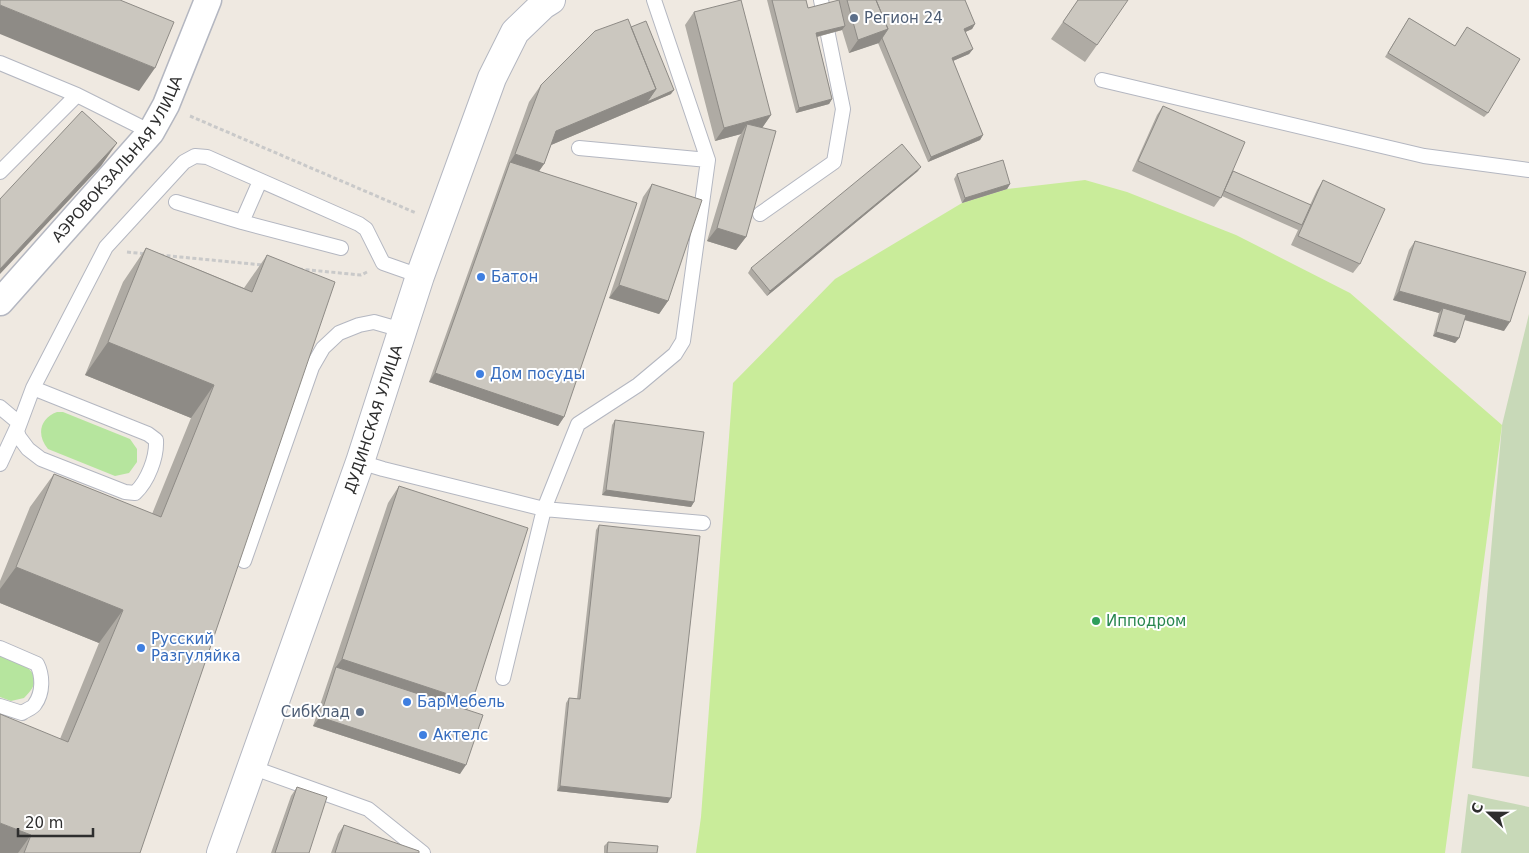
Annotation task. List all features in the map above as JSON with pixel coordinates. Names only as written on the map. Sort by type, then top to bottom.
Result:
[{"type":"street","name":"ДУДИНСКАЯ УЛИЦА","points":[[221,853],[360,462],[420,276],[492,78],[516,32],[543,5],[551,0]]},
{"type":"street","name":"АЭРОВОКЗАЛЬНАЯ УЛИЦА","points":[[0,302],[151,132],[166,105],[204,1]]},
{"type":"lane","points":[[503,678],[544,509],[578,424],[638,385],[675,354],[683,341],[708,160],[654,0]]},
{"type":"lane","points":[[760,214],[834,162],[843,109],[821,0]]},
{"type":"lane","points":[[0,63],[77,95],[151,132]]},
{"type":"lane","points":[[1102,80],[1424,156],[1529,170]]},
{"type":"lane","points":[[0,172],[77,95]]},
{"type":"lane","points":[[579,148],[708,160]]},
{"type":"lane","points":[[0,464],[33,388],[106,247],[184,162],[195,156],[207,157],[359,224],[366,229],[383,263],[420,276]]},
{"type":"lane","points":[[242,222],[260,181]]},
{"type":"lane","points":[[176,202],[242,222],[341,248]]},
{"type":"lane","points":[[244,561],[312,367],[323,348],[339,333],[359,324],[374,322],[402,330]]},
{"type":"lane","points":[[19,423],[17,431],[19,437],[28,449],[41,459],[125,492],[135,493],[143,486],[157,451],[156,440],[148,434],[33,388]]},
{"type":"lane","points":[[0,407],[19,423]]},
{"type":"lane","points":[[360,462],[544,509],[703,523]]},
{"type":"lane","points":[[0,648],[37,664],[41,672],[41,691],[35,705],[22,713],[0,706]]},
{"type":"lane","points":[[251,768],[368,809],[423,853]]},
{"type":"path","points":[[166,105],[424,216]]},
{"type":"path","points":[[106,247],[118,251],[147,254]]},
{"type":"path","points":[[157,255],[264,265]]},
{"type":"path","points":[[293,268],[361,275],[383,263]]},
{"type":"green space","name":"Ипподром","points":[[1085,180],[1127,192],[1236,235],[1350,293],[1502,425],[1445,853],[696,853],[701,817],[733,383],[835,279],[962,203],[1007,189]]},
{"type":"green space","points":[[1529,314],[1529,777],[1472,768],[1502,425]]},
{"type":"green space","points":[[57,412],[63,412],[130,439],[137,449],[137,462],[129,473],[115,476],[48,449],[42,438],[42,428],[47,418]]},
{"type":"green space","points":[[0,654],[24,665],[34,675],[32,689],[24,698],[11,701],[0,697]]},
{"type":"green space","points":[[1468,794],[1529,807],[1529,853],[1461,853]]},
{"type":"building","points":[[0,0],[120,0],[174,22],[155,68],[0,5]]},
{"type":"building","points":[[741,0],[771,115],[724,128],[694,12]]},
{"type":"building","points":[[772,0],[806,0],[808,8],[839,0],[845,26],[816,33],[832,99],[799,108]]},
{"type":"building","points":[[847,0],[876,0],[888,29],[858,40]]},
{"type":"building","points":[[876,0],[965,0],[975,24],[964,29],[973,49],[952,58],[983,135],[931,157],[882,38],[888,29]]},
{"type":"building","points":[[1078,0],[1128,0],[1097,45],[1063,22]]},
{"type":"building","points":[[1409,18],[1455,46],[1467,27],[1520,59],[1488,113],[1388,53]]},
{"type":"building","points":[[628,19],[656,89],[556,131],[544,164],[515,154],[541,85],[595,31]]},
{"type":"building","points":[[646,21],[674,90],[647,102],[656,89],[631,27]]},
{"type":"building","points":[[1163,106],[1245,142],[1221,198],[1138,161]]},
{"type":"building","points":[[82,111],[117,143],[0,269],[0,199]]},
{"type":"building","points":[[747,124],[776,131],[746,237],[717,228]]},
{"type":"building","points":[[902,144],[921,167],[770,291],[751,268]]},
{"type":"building","points":[[1003,160],[1010,184],[965,198],[957,174]]},
{"type":"building","points":[[510,162],[637,203],[564,417],[435,373]]},
{"type":"building","points":[[1233,171],[1311,205],[1302,225],[1224,191]]},
{"type":"building","points":[[1323,180],[1385,209],[1360,264],[1298,236]]},
{"type":"building","points":[[652,184],[702,200],[668,301],[619,285]]},
{"type":"building","points":[[1415,241],[1526,272],[1510,322],[1399,291]]},
{"type":"building","points":[[146,248],[252,292],[267,255],[335,282],[140,853],[24,853],[31,835],[0,823],[0,714],[68,742],[123,610],[16,567],[54,474],[161,517],[214,385],[108,342]]},
{"type":"building","points":[[1443,308],[1466,315],[1459,338],[1436,332]]},
{"type":"building","points":[[615,420],[704,432],[694,502],[606,490]]},
{"type":"building","points":[[399,486],[528,528],[472,702],[342,659]]},
{"type":"building","points":[[599,525],[700,536],[671,798],[560,786],[569,698],[580,699]]},
{"type":"building","points":[[336,667],[483,715],[466,765],[320,717]]},
{"type":"building","points":[[297,787],[327,797],[309,853],[275,853]]},
{"type":"building","points":[[344,825],[419,851],[419,853],[335,853]]},
{"type":"building","points":[[608,842],[658,846],[657,853],[607,853]]},
{"type":"place","name":"Регион 24","points":[[854,18]]},
{"type":"place","name":"Батон","points":[[481,277]]},
{"type":"place","name":"Дом посуды","points":[[480,374]]},
{"type":"place","name":"Ипподром","points":[[1096,621]]},
{"type":"place","name":"Русский Разгуляйка","points":[[141,648]]},
{"type":"place","name":"БарМебель","points":[[407,702]]},
{"type":"place","name":"СибКлад","points":[[360,712]]},
{"type":"place","name":"Актелс","points":[[423,735]]}]
